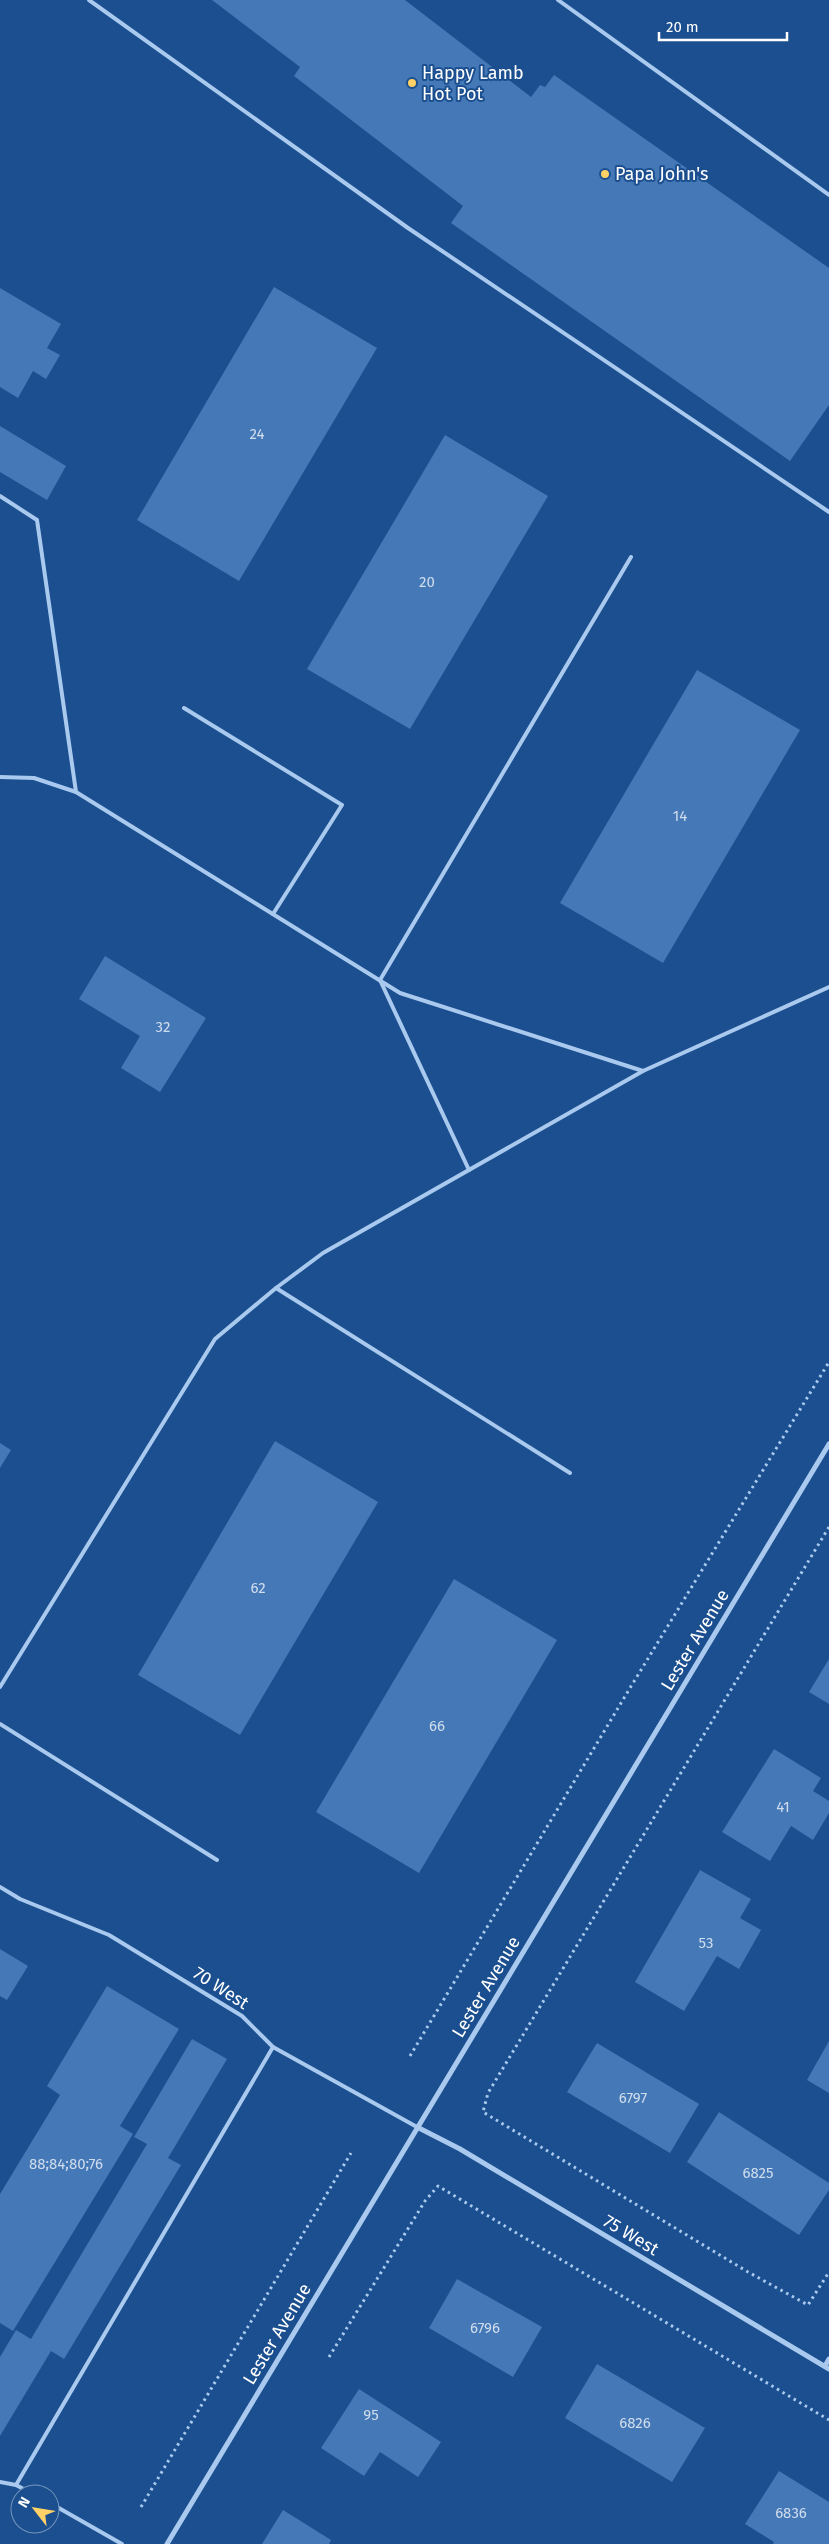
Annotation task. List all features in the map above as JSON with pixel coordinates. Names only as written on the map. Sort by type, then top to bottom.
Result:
[{"type":"street","name":"Lester Avenue","points":[[167,2544],[829,1444]]},
{"type":"street","name":"75 West","points":[[417,2128],[460,2150],[827,2368]]},
{"type":"street","points":[[827,2368],[829,2359]]},
{"type":"lane","points":[[89,0],[408,228],[829,512]]},
{"type":"lane","points":[[558,0],[829,195]]},
{"type":"lane","points":[[0,496],[37,520],[76,792]]},
{"type":"lane","points":[[380,980],[631,557]]},
{"type":"lane","points":[[184,708],[342,805],[273,914]]},
{"type":"lane","points":[[0,777],[34,778],[76,792],[400,993],[643,1071]]},
{"type":"lane","points":[[380,980],[469,1170]]},
{"type":"lane","points":[[0,1687],[215,1339],[276,1288],[323,1253],[643,1071],[829,987]]},
{"type":"lane","points":[[276,1288],[570,1473]]},
{"type":"lane","points":[[0,1724],[217,1860]]},
{"type":"lane","name":"70 West","points":[[0,1887],[20,1899],[109,1935],[242,2016],[273,2047],[417,2128]]},
{"type":"lane","points":[[17,2484],[273,2047]]},
{"type":"lane","points":[[60,2509],[122,2544]]},
{"type":"path","points":[[410,2056],[650,1654],[829,1362]]},
{"type":"path","points":[[829,1527],[488,2093],[483,2112],[748,2272],[808,2305],[829,2272]]},
{"type":"path","points":[[141,2507],[351,2153]]},
{"type":"path","points":[[329,2356],[425,2201],[438,2186],[829,2420]]},
{"type":"building","points":[[212,0],[405,0],[531,97],[540,85],[545,87],[554,75],[829,268],[829,405],[790,461],[451,223],[463,206],[294,76],[300,67]]},
{"type":"building","points":[[274,287],[377,348],[239,581],[137,520]]},
{"type":"building","points":[[0,288],[61,324],[47,348],[60,355],[46,379],[33,371],[18,398],[0,387]]},
{"type":"building","points":[[0,426],[66,466],[47,500],[0,472]]},
{"type":"building","points":[[445,435],[548,496],[410,729],[307,669]]},
{"type":"building","points":[[697,670],[800,730],[663,963],[560,903]]},
{"type":"building","points":[[105,956],[206,1018],[160,1092],[121,1068],[140,1036],[79,999]]},
{"type":"building","points":[[275,1441],[378,1502],[240,1735],[138,1675]]},
{"type":"building","points":[[0,1443],[11,1450],[0,1468]]},
{"type":"building","points":[[454,1579],[557,1640],[419,1873],[316,1812]]},
{"type":"building","points":[[829,1659],[829,1704],[809,1692]]},
{"type":"building","points":[[774,1749],[821,1778],[813,1791],[829,1801],[829,1813],[813,1840],[791,1826],[770,1861],[722,1832]]},
{"type":"building","points":[[700,1870],[751,1899],[740,1918],[761,1930],[739,1969],[717,1956],[684,2011],[635,1982]]},
{"type":"building","points":[[0,1949],[28,1966],[7,2000],[0,1996]]},
{"type":"building","points":[[107,1986],[179,2029],[120,2126],[133,2134],[13,2331],[0,2323],[0,2194],[60,2095],[47,2086]]},
{"type":"building","points":[[192,2039],[227,2059],[168,2158],[181,2165],[64,2359],[51,2351],[0,2436],[0,2357],[16,2330],[31,2339],[147,2144],[134,2137]]},
{"type":"building","points":[[829,2041],[829,2093],[807,2080]]},
{"type":"building","points":[[597,2043],[699,2104],[670,2153],[567,2092]]},
{"type":"building","points":[[719,2112],[829,2183],[829,2190],[799,2235],[687,2162]]},
{"type":"building","points":[[457,2279],[542,2327],[513,2377],[429,2328]]},
{"type":"building","points":[[597,2364],[705,2428],[672,2482],[565,2418]]},
{"type":"building","points":[[359,2389],[441,2442],[418,2477],[380,2452],[364,2476],[321,2448]]},
{"type":"building","points":[[779,2471],[829,2502],[829,2544],[773,2544],[774,2542],[745,2524]]},
{"type":"building","points":[[283,2510],[331,2540],[329,2544],[262,2544]]},
{"type":"place","name":"Happy Lamb Hot Pot","points":[[412,83]]},
{"type":"place","name":"Papa John's","points":[[605,174]]}]
